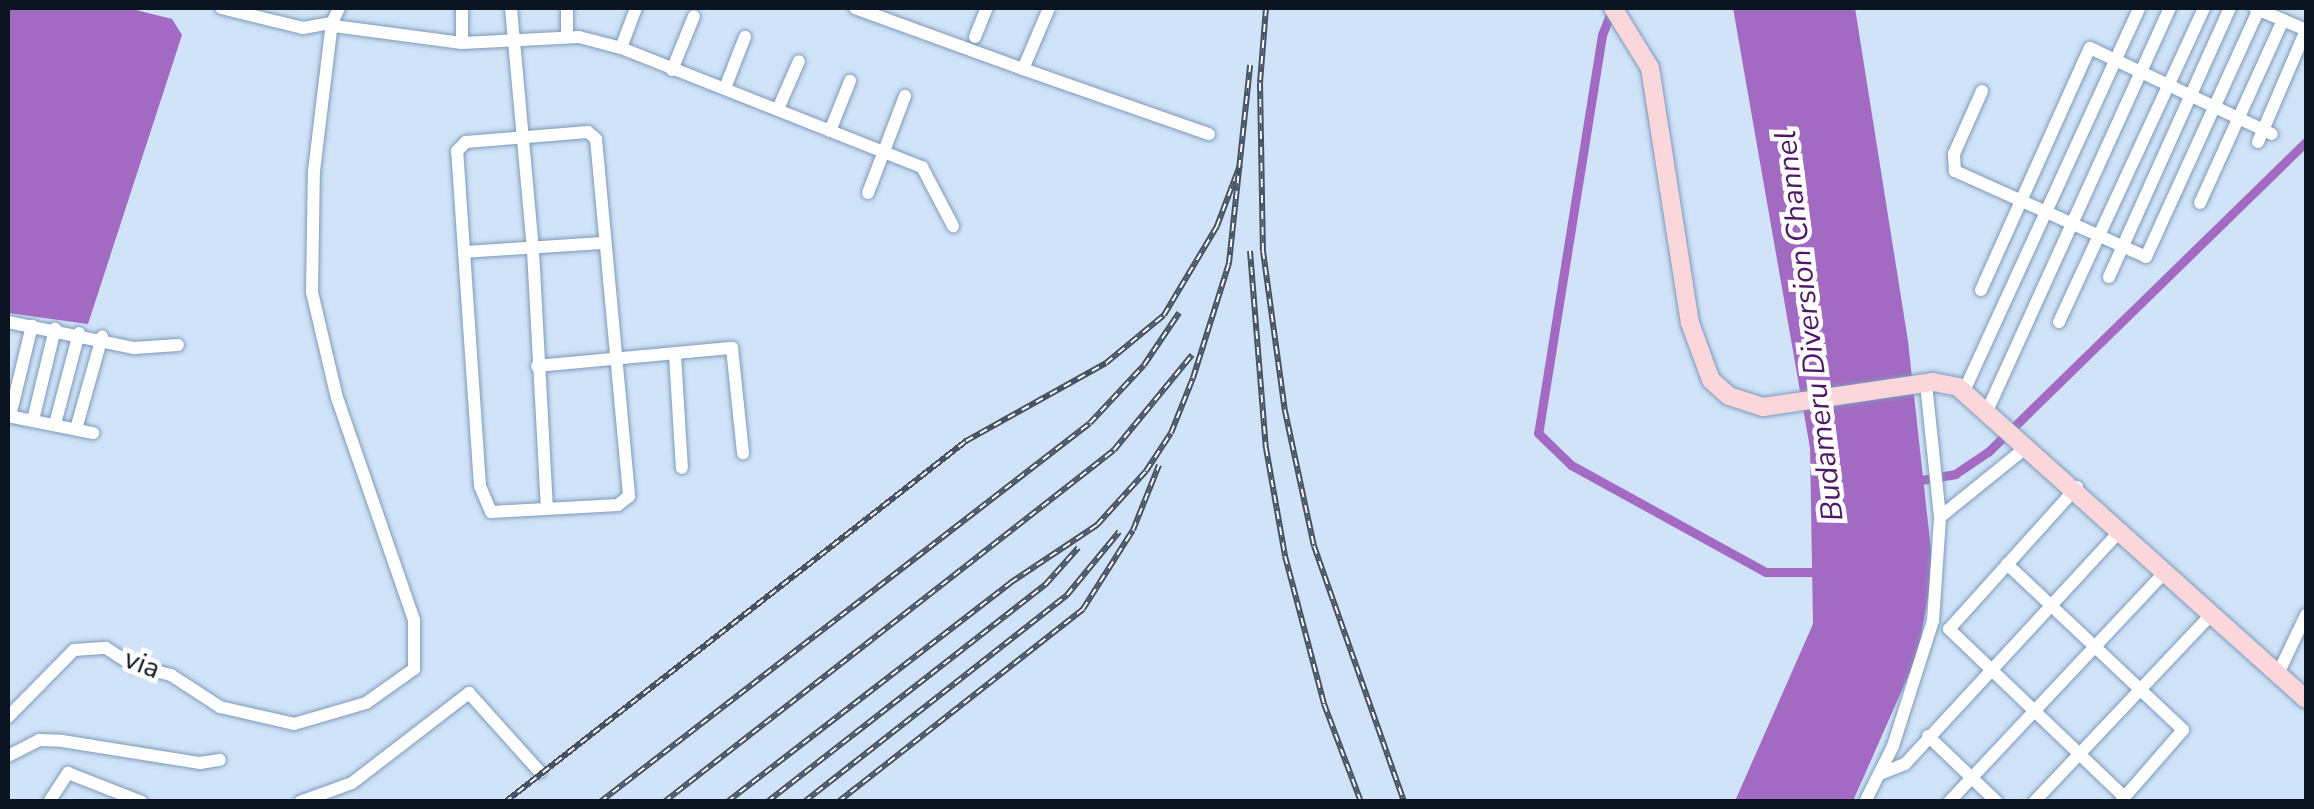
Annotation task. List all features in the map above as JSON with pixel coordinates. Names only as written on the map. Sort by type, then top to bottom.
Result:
[{"type":"main road","points":[[1617,12],[1650,68],[1700,357],[1729,396],[1757,406],[1917,385],[1964,391],[2077,487],[2209,616],[2306,699]]},
{"type":"street","points":[[221,8],[285,26],[333,25],[462,43],[567,37],[620,48],[922,167],[953,226]]},
{"type":"street","points":[[333,25],[339,8]]},
{"type":"street","points":[[462,8],[462,43]]},
{"type":"street","points":[[511,8],[510,40],[534,251],[547,508]]},
{"type":"street","points":[[567,8],[567,37]]},
{"type":"street","points":[[620,48],[636,8]]},
{"type":"street","points":[[856,8],[1208,134]]},
{"type":"street","points":[[975,37],[987,8]]},
{"type":"street","points":[[1023,69],[1048,8]]},
{"type":"street","points":[[1964,391],[2138,8]]},
{"type":"street","points":[[1995,416],[2072,224],[2170,8]]},
{"type":"street","points":[[2059,322],[2204,8]]},
{"type":"street","points":[[2109,277],[2230,8]]},
{"type":"street","points":[[1981,290],[2020,200],[2090,48],[2190,96],[2214,107],[2239,118],[2265,135],[2305,26],[2257,8],[2214,107],[2146,257],[2072,224],[2020,200],[1955,171],[1954,154],[1982,91]]},
{"type":"street","points":[[2200,203],[2239,118],[2279,15]]},
{"type":"street","points":[[672,70],[694,16]]},
{"type":"street","name":"via","points":[[8,717],[74,650],[106,648],[132,665],[170,675],[220,706],[294,724],[366,703],[402,683],[414,669],[416,642],[391,544],[324,355],[312,292],[314,171],[333,25]]},
{"type":"street","points":[[725,88],[746,37]]},
{"type":"street","points":[[778,109],[798,61]]},
{"type":"street","points":[[830,131],[850,80]]},
{"type":"street","points":[[868,193],[905,96]]},
{"type":"street","points":[[594,135],[629,496],[618,505],[485,508],[458,151],[466,142],[524,137],[594,135]]},
{"type":"street","points":[[464,252],[534,251],[604,242]]},
{"type":"street","points":[[8,325],[79,333],[134,348],[178,344]]},
{"type":"street","points":[[32,326],[8,416],[93,433]]},
{"type":"street","points":[[32,420],[55,330]]},
{"type":"street","points":[[55,424],[79,333]]},
{"type":"street","points":[[76,429],[102,338]]},
{"type":"street","points":[[538,366],[732,348],[742,453]]},
{"type":"street","points":[[674,355],[682,468]]},
{"type":"street","points":[[1865,802],[1928,652],[1940,517],[1936,468],[1917,385]]},
{"type":"street","points":[[1940,517],[2027,444]]},
{"type":"street","points":[[2007,564],[2183,730],[2122,800],[1950,634],[1949,625],[2077,487]]},
{"type":"street","points":[[1880,774],[1899,768],[2121,530]]},
{"type":"street","points":[[1949,802],[2165,572]]},
{"type":"street","points":[[2277,676],[2306,615]]},
{"type":"street","points":[[2034,802],[2209,616]]},
{"type":"street","points":[[300,802],[352,783],[469,692],[540,772]]},
{"type":"street","points":[[1928,736],[1997,802]]},
{"type":"street","points":[[8,756],[39,740],[220,760]]},
{"type":"street","points":[[49,802],[68,773],[142,802]]},
{"type":"water","points":[[8,8],[128,8],[172,19],[182,35],[88,324],[8,313]]},
{"type":"water","name":"Budameru Diversion Channel","points":[[1733,8],[1855,8],[1908,341],[1933,568],[1918,654],[1853,801],[1735,801],[1813,624],[1810,448]]},
{"type":"waterway","points":[[1612,10],[1602,35],[1538,433],[1571,465],[1766,572],[1822,572]]},
{"type":"waterway","points":[[1916,481],[1955,474],[1988,452],[2306,142]]},
{"type":"railway","points":[[1266,8],[1260,83],[1263,251],[1285,411],[1314,546],[1404,802]]},
{"type":"railway","points":[[727,802],[1010,583],[1097,525],[1146,471],[1171,433],[1193,378],[1229,263],[1250,65]]},
{"type":"railway","points":[[505,802],[966,441],[1106,363],[1164,315],[1217,226],[1240,165]]},
{"type":"railway","points":[[1250,251],[1266,448],[1285,556],[1324,704],[1361,802]]},
{"type":"railway","points":[[600,802],[1090,423],[1144,365],[1179,313]]},
{"type":"railway","points":[[664,802],[1114,450],[1192,355]]},
{"type":"railway","points":[[838,802],[1083,609],[1133,530],[1159,465]]},
{"type":"railway","points":[[804,802],[1067,595],[1119,532]]},
{"type":"railway","points":[[767,802],[1045,585],[1078,548]]}]
